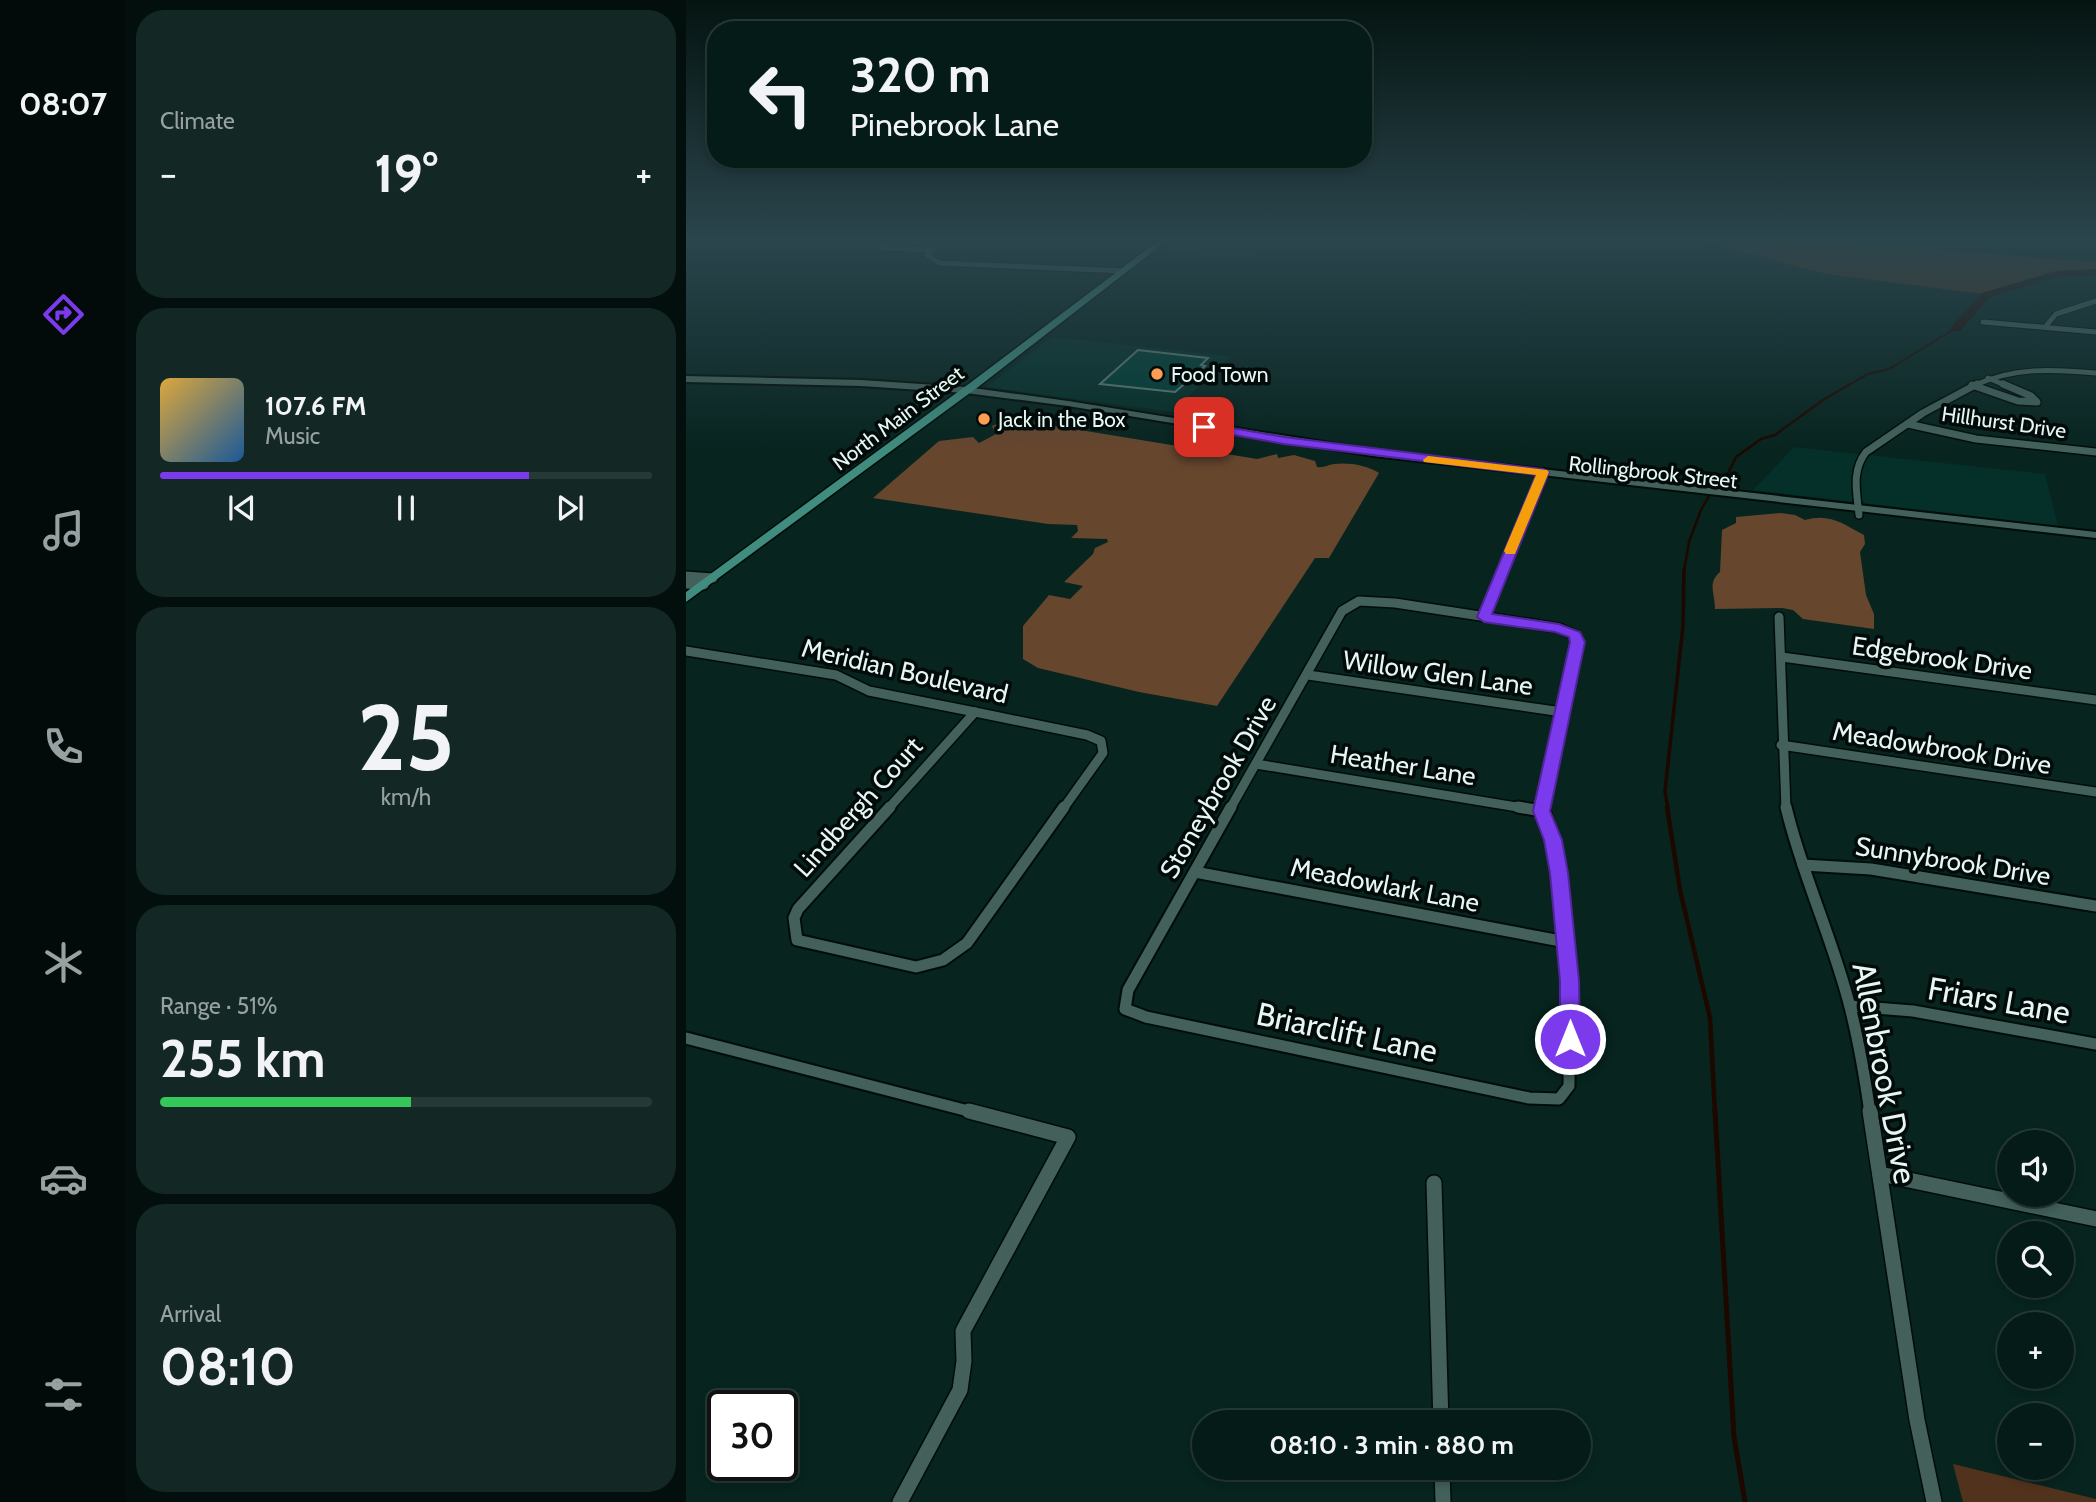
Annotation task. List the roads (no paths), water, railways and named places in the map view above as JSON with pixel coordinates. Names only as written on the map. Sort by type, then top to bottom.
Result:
[{"type":"main road","name":"North Main Street","points":[[686,598],[1073,310]]},
{"type":"main road","points":[[686,379],[764,381]]},
{"type":"main road","name":"Rollingbrook Street","points":[[764,381],[849,382],[968,390],[1104,408],[1284,441],[1542,475]]},
{"type":"main road","name":"Rollingbrook Street","points":[[764,381],[958,398],[1118,418],[1279,447],[2016,529],[2096,535]]},
{"type":"main road","name":"Rollingbrook Street","points":[[2016,529],[2096,542]]},
{"type":"street","points":[[2046,327],[2056,314],[2068,310]]},
{"type":"street","points":[[1983,322],[2096,332]]},
{"type":"street","points":[[1859,511],[1857,472],[1862,455],[1972,385],[2018,372],[2096,373]]},
{"type":"street","points":[[1972,385],[2018,401],[2037,402],[2031,396],[1988,379]]},
{"type":"street","name":"Hillhurst Drive","points":[[1908,424],[1976,439],[2096,452]]},
{"type":"street","points":[[1542,475],[1484,617],[1566,631],[1575,635],[1577,642],[1542,811],[1553,840],[1566,942]]},
{"type":"street","points":[[686,576],[708,581]]},
{"type":"street","points":[[686,584],[708,581]]},
{"type":"street","name":"Stoneybrook Drive","points":[[1125,1009],[1128,990],[1342,611],[1366,601],[1484,617]]},
{"type":"street","name":"Allenbrook Drive","points":[[1779,617],[1784,799],[1794,842],[1850,1006],[1880,1174],[1917,1420],[1934,1502]]},
{"type":"street","name":"Meridian Boulevard","points":[[686,651],[835,675],[869,691],[1087,735],[1101,741],[1103,753],[967,943],[948,959]]},
{"type":"street","name":"Edgebrook Drive","points":[[1782,657],[2096,700]]},
{"type":"street","name":"Willow Glen Lane","points":[[1308,675],[1562,712]]},
{"type":"street","name":"Lindbergh Court","points":[[948,959],[934,965],[916,967],[797,940],[794,918],[798,909],[975,712]]},
{"type":"street","name":"Meadowbrook Drive","points":[[1781,744],[2096,792]]},
{"type":"street","name":"Heather Lane","points":[[1256,764],[1542,811]]},
{"type":"street","name":"Sunnybrook Drive","points":[[1803,865],[1871,869],[2096,906]]},
{"type":"street","name":"Meadowlark Lane","points":[[1195,872],[1566,942]]},
{"type":"street","name":"Briarclift Lane","points":[[1125,1009],[1146,1017],[1528,1098],[1559,1098],[1569,1086],[1570,981],[1566,942]]},
{"type":"street","name":"Friars Lane","points":[[1850,1006],[1913,1011],[2096,1044]]},
{"type":"street","points":[[686,1038],[1068,1137],[963,1331],[964,1362],[960,1390],[900,1502]]},
{"type":"street","points":[[1880,1174],[2096,1219]]},
{"type":"street","points":[[1434,1183],[1441,1410]]},
{"type":"street","points":[[1442,1480],[1443,1502]]},
{"type":"waterway","points":[[1956,328],[1972,310]]},
{"type":"waterway","points":[[1847,386],[1868,374],[1889,369],[1956,328]]},
{"type":"waterway","points":[[1684,571],[1689,542],[1701,510],[1719,478],[1728,473],[1736,457],[1761,439],[1775,435],[1850,384]]},
{"type":"waterway","points":[[1668,809],[1665,791],[1683,626],[1684,570]]},
{"type":"waterway","points":[[1667,807],[1680,890],[1710,1018],[1715,1113]]},
{"type":"waterway","points":[[1715,1111],[1734,1437],[1745,1502]]},
{"type":"place","name":"Food Town","points":[[1157,374]]},
{"type":"place","name":"Jack in the Box","points":[[984,419]]}]
